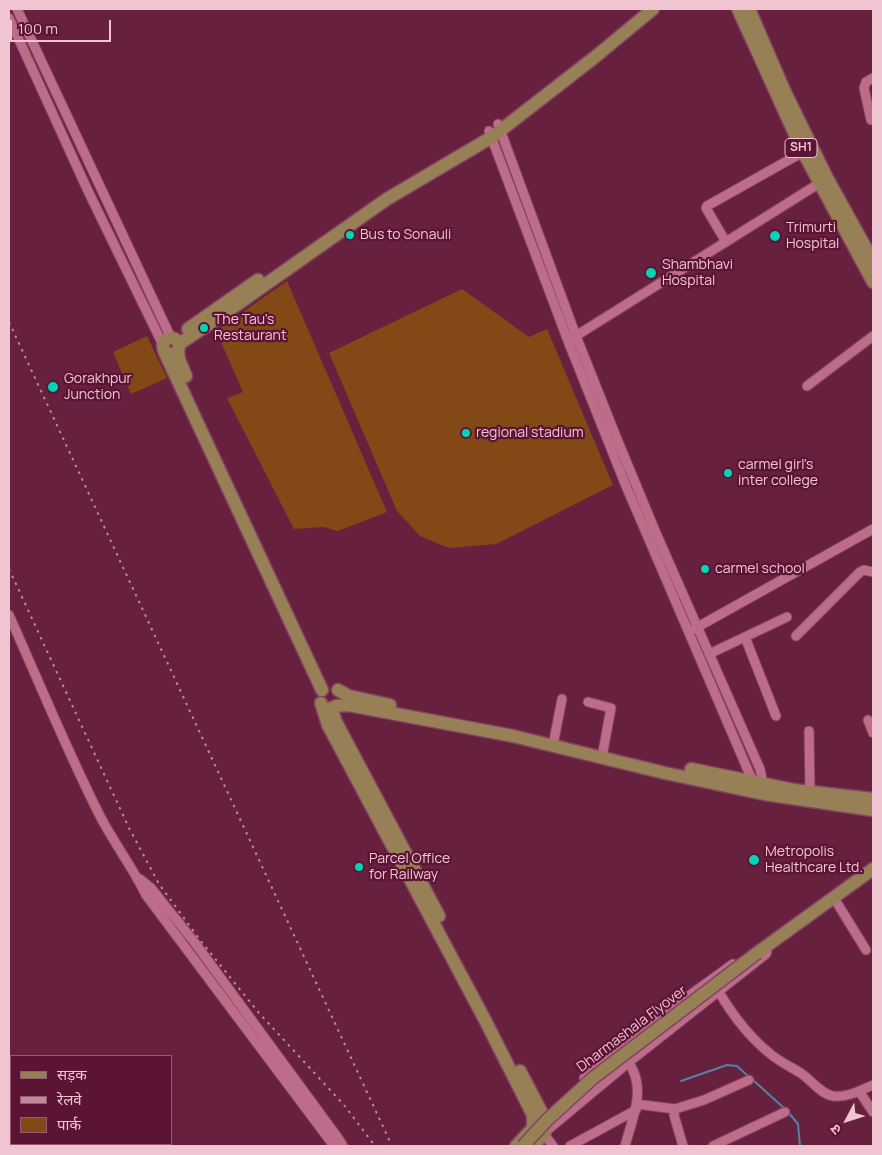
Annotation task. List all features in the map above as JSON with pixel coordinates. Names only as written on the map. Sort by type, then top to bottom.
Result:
[{"type":"main road","points":[[495,130],[644,9]]},
{"type":"main road","points":[[330,706],[340,701],[340,695],[330,689],[172,345],[216,308],[371,204],[495,130],[595,57],[653,9]]},
{"type":"main road","name":"SH1","points":[[738,9],[803,152],[873,261]]},
{"type":"main road","name":"SH1","points":[[749,9],[823,181],[873,282]]},
{"type":"main road","points":[[330,689],[320,698],[330,706],[336,722],[543,1115],[544,1133],[523,1145]]},
{"type":"main road","points":[[330,689],[349,696],[759,788],[873,810]]},
{"type":"main road","points":[[330,706],[348,705],[554,742]]},
{"type":"main road","points":[[330,706],[328,725],[485,1020],[533,1115],[532,1128],[523,1145]]},
{"type":"main road","points":[[759,788],[873,799]]},
{"type":"main road","name":"Dharmashala Flyover","points":[[523,1145],[546,1120],[593,1078],[873,869]]},
{"type":"street","points":[[17,9],[172,345]]},
{"type":"street","points":[[9,18],[88,191],[172,345]]},
{"type":"street","points":[[871,120],[864,88],[866,82],[873,78]]},
{"type":"street","points":[[495,130],[572,339],[759,788]]},
{"type":"street","points":[[726,242],[706,208],[707,206],[803,152]]},
{"type":"street","points":[[572,339],[823,181]]},
{"type":"street","points":[[807,386],[873,336]]},
{"type":"street","points":[[693,629],[873,529]]},
{"type":"street","points":[[796,636],[860,572],[864,570],[873,572]]},
{"type":"street","points":[[9,615],[101,818],[138,878],[146,895],[334,1146]]},
{"type":"street","points":[[709,654],[787,617]]},
{"type":"street","points":[[693,629],[709,654],[760,769],[759,788]]},
{"type":"street","points":[[745,637],[776,716]]},
{"type":"street","points":[[554,742],[562,699]]},
{"type":"street","points":[[588,702],[611,708],[603,753]]},
{"type":"street","points":[[868,720],[873,733]]},
{"type":"street","points":[[809,731],[810,792]]},
{"type":"street","points":[[138,878],[151,888],[195,943],[343,1146]]},
{"type":"street","points":[[834,898],[866,950]]},
{"type":"street","points":[[543,1115],[617,1048],[760,945],[769,945],[766,954],[629,1062],[544,1133],[553,1146]]},
{"type":"street","points":[[719,992],[727,1007],[751,1036],[773,1056],[829,1095],[843,1096],[873,1085]]},
{"type":"street","points":[[617,1048],[629,1062],[638,1079],[636,1107],[625,1146]]},
{"type":"street","points":[[574,1145],[636,1107],[674,1108],[704,1100],[749,1080]]},
{"type":"street","points":[[859,1091],[873,1112]]},
{"type":"street","points":[[674,1108],[674,1115],[683,1146]]},
{"type":"street","points":[[719,1145],[785,1112]]},
{"type":"street","points":[[509,1146],[523,1145]]},
{"type":"green space","points":[[287,281],[387,512],[338,531],[324,527],[294,529],[227,398],[243,392],[216,331]]},
{"type":"green space","points":[[462,289],[529,337],[547,329],[613,485],[496,544],[449,548],[420,536],[397,511],[329,353]]},
{"type":"green space","points":[[147,336],[167,378],[131,394],[113,352]]},
{"type":"waterway","points":[[681,1081],[727,1065],[737,1066],[749,1077]]},
{"type":"waterway","points":[[753,1080],[785,1109]]},
{"type":"waterway","points":[[788,1112],[798,1124],[800,1146]]},
{"type":"railway","points":[[9,322],[392,1146]]},
{"type":"railway","points":[[9,569],[129,828],[159,884],[200,940],[259,1013],[344,1105],[375,1146]]},
{"type":"place","name":"Bus to Sonauli","points":[[350,235]]},
{"type":"place","name":"Trimurti Hospital","points":[[775,236]]},
{"type":"place","name":"Shambhavi Hospital","points":[[651,273]]},
{"type":"place","name":"The Tau's Restaurant","points":[[204,328]]},
{"type":"place","name":"Gorakhpur Junction","points":[[53,387]]},
{"type":"place","name":"regional stadium","points":[[466,433]]},
{"type":"place","name":"carmel girl's inter college","points":[[728,473]]},
{"type":"place","name":"carmel school","points":[[705,569]]},
{"type":"place","name":"Metropolis Healthcare Ltd.","points":[[754,860]]},
{"type":"place","name":"Parcel Office for Railway","points":[[359,867]]}]
